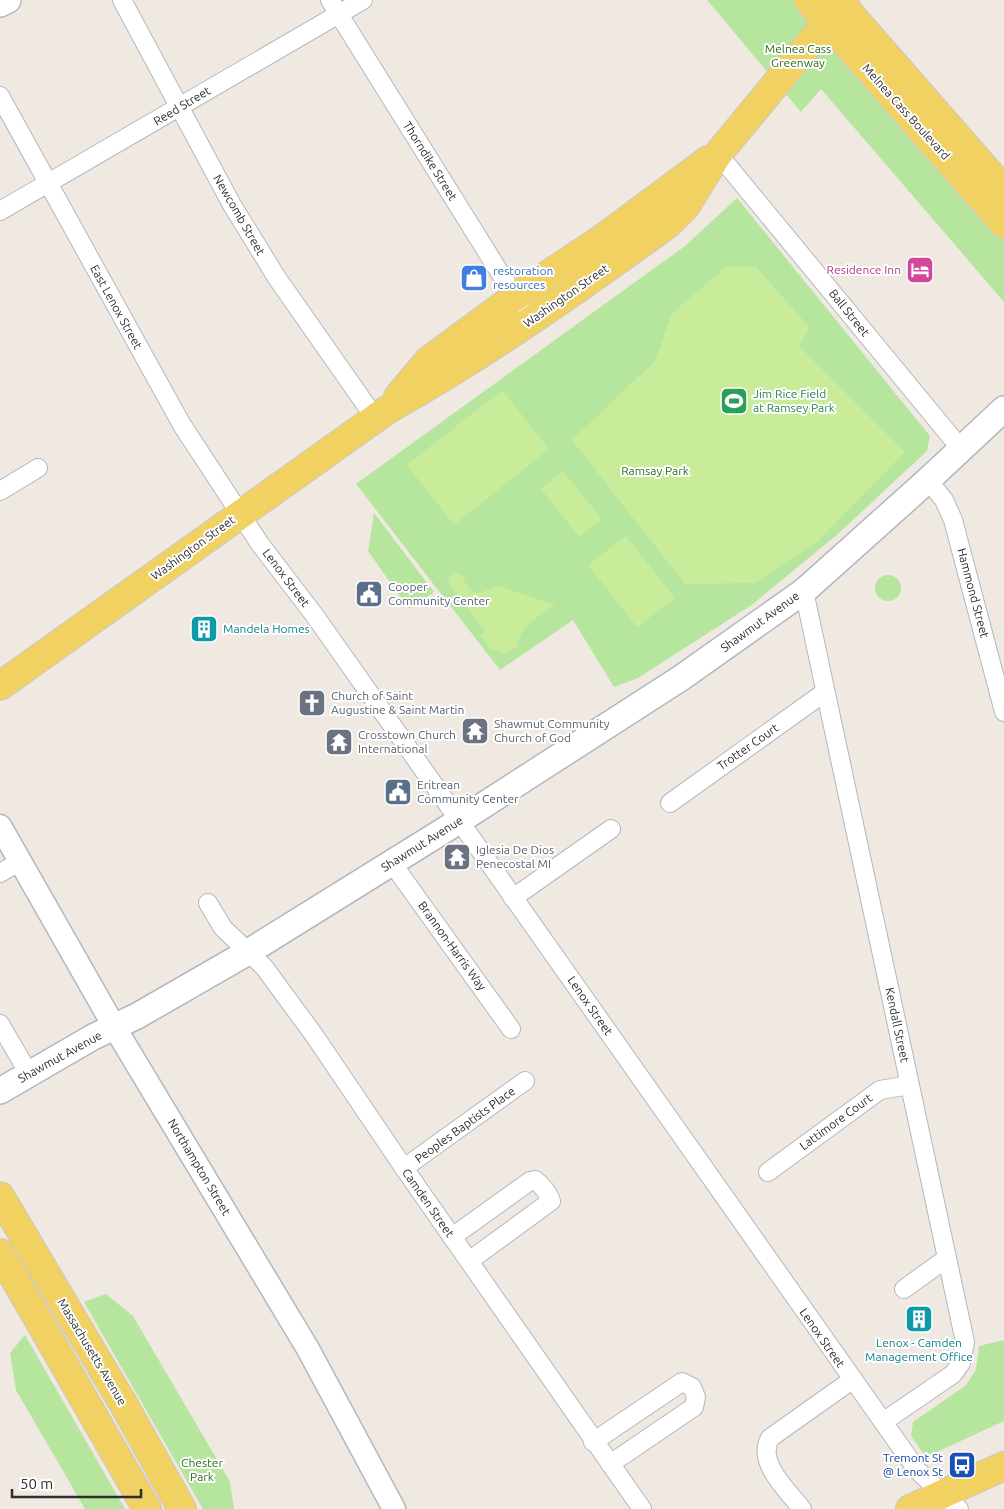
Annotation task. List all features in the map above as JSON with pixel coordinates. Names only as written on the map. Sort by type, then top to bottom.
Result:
[{"type":"main road","points":[[0,4],[8,0]]},
{"type":"main road","name":"Melnea Cass Boulevard","points":[[808,0],[838,7],[1004,190]]},
{"type":"main road","name":"Melnea Cass Boulevard","points":[[838,7],[1004,224]]},
{"type":"main road","name":"Washington Street","points":[[0,686],[381,414],[446,377],[530,321],[668,224],[686,206],[718,154],[838,7]]},
{"type":"main road","name":"Washington Street","points":[[381,414],[429,360],[516,296],[603,238],[718,154]]},
{"type":"main road","name":"Shawmut Avenue","points":[[0,1091],[93,1036],[115,1028],[250,951],[459,821],[681,678],[804,590],[928,480],[1004,409]]},
{"type":"main road","name":"Massachusetts Avenue","points":[[0,1196],[124,1405],[182,1509]]},
{"type":"main road","points":[[0,1253],[147,1509]]},
{"type":"main road","points":[[910,1509],[951,1502],[1004,1466]]},
{"type":"street","name":"Newcomb Street","points":[[122,0],[232,206],[277,278],[381,414]]},
{"type":"street","name":"Reed Street","points":[[0,211],[179,107],[334,7],[363,0]]},
{"type":"street","name":"Thorndike Street","points":[[334,7],[530,321]]},
{"type":"street","name":"East Lenox Street","points":[[0,96],[182,425],[241,514]]},
{"type":"street","name":"Ball Street","points":[[718,154],[961,450]]},
{"type":"street","points":[[0,491],[38,468]]},
{"type":"street","name":"Hammond Street","points":[[928,480],[947,506],[954,520],[1004,712]]},
{"type":"street","name":"Lenox Street","points":[[241,514],[852,1380],[917,1470],[951,1502]]},
{"type":"street","name":"Kendall Street","points":[[804,590],[965,1342],[961,1363],[953,1374],[883,1422]]},
{"type":"street","name":"Trotter Court","points":[[670,803],[825,692]]},
{"type":"street","name":"Northampton Street","points":[[0,826],[115,1028],[308,1349],[394,1509]]},
{"type":"street","points":[[513,898],[611,829]]},
{"type":"street","points":[[0,873],[21,861]]},
{"type":"street","name":"Brannon-Harris Way","points":[[392,863],[511,1029]]},
{"type":"street","name":"Camden Street","points":[[208,903],[223,928],[250,951],[314,1035],[593,1442],[642,1509]]},
{"type":"street","points":[[0,1024],[29,1074]]},
{"type":"street","name":"Peoples Baptists Place","points":[[404,1168],[525,1081]]},
{"type":"street","name":"Lattimore Court","points":[[768,1172],[880,1090],[910,1085]]},
{"type":"street","points":[[452,1237],[530,1181],[535,1180],[539,1182],[550,1197],[550,1201],[547,1204],[469,1261]]},
{"type":"street","points":[[904,1289],[948,1258]]},
{"type":"street","points":[[802,1509],[768,1464],[765,1452],[766,1445],[770,1438],[852,1380]]},
{"type":"street","points":[[593,1442],[682,1382],[692,1387],[696,1397],[694,1407],[610,1464]]},
{"type":"green space","name":"Melnea Cass Greenway","points":[[707,0],[794,0],[1004,240],[1004,302],[821,89],[801,112]]},
{"type":"green space","name":"Ramsay Park","points":[[737,198],[930,436],[927,451],[839,533],[753,604],[638,678],[614,687],[573,620],[500,670],[356,484],[685,246]]},
{"type":"green space","name":"Jim Rice Field at Ramsey Park","points":[[727,266],[756,267],[810,328],[799,346],[905,452],[818,541],[755,583],[685,584],[572,440],[655,361],[672,313]]},
{"type":"green space","points":[[502,390],[549,449],[454,525],[407,465]]},
{"type":"green space","points":[[563,471],[602,519],[579,537],[541,489]]},
{"type":"green space","points":[[374,513],[434,592],[409,609],[368,551]]},
{"type":"green space","points":[[626,536],[675,598],[637,627],[588,565]]},
{"type":"green space","points":[[452,573],[460,573],[466,584],[473,591],[481,592],[498,586],[555,605],[526,627],[517,647],[506,654],[491,649],[480,636],[485,631],[448,582]]},
{"type":"green space","points":[[888,575],[897,579],[901,588],[897,597],[888,601],[879,597],[875,588],[879,579]]},
{"type":"green space","name":"Chester Park","points":[[106,1294],[133,1316],[230,1482],[234,1509],[203,1509],[84,1302]]},
{"type":"green space","points":[[25,1335],[125,1509],[85,1509],[16,1390],[10,1353]]},
{"type":"green space","points":[[1004,1340],[1004,1421],[926,1457],[911,1436],[913,1422],[965,1386],[976,1370],[979,1346]]},
{"type":"place","name":"Residence Inn","points":[[920,270]]},
{"type":"place","name":"restoration resources","points":[[474,278]]},
{"type":"place","name":"Jim Rice Field at Ramsey Park","points":[[734,401]]},
{"type":"place","name":"Cooper Community Center","points":[[369,594]]},
{"type":"place","name":"Mandela Homes","points":[[204,629]]},
{"type":"place","name":"Church of Saint Augustine & Saint Martin","points":[[312,703]]},
{"type":"place","name":"Shawmut Community Church of God","points":[[475,731]]},
{"type":"place","name":"Crosstown Church International","points":[[339,742]]},
{"type":"place","name":"Eritrean Community Center","points":[[398,792]]},
{"type":"place","name":"Iglesia De Dios Penecostal MI","points":[[457,857]]},
{"type":"place","name":"Lenox - Camden Management Office","points":[[919,1319]]},
{"type":"place","name":"Tremont St @ Lenox St","points":[[962,1465]]}]
